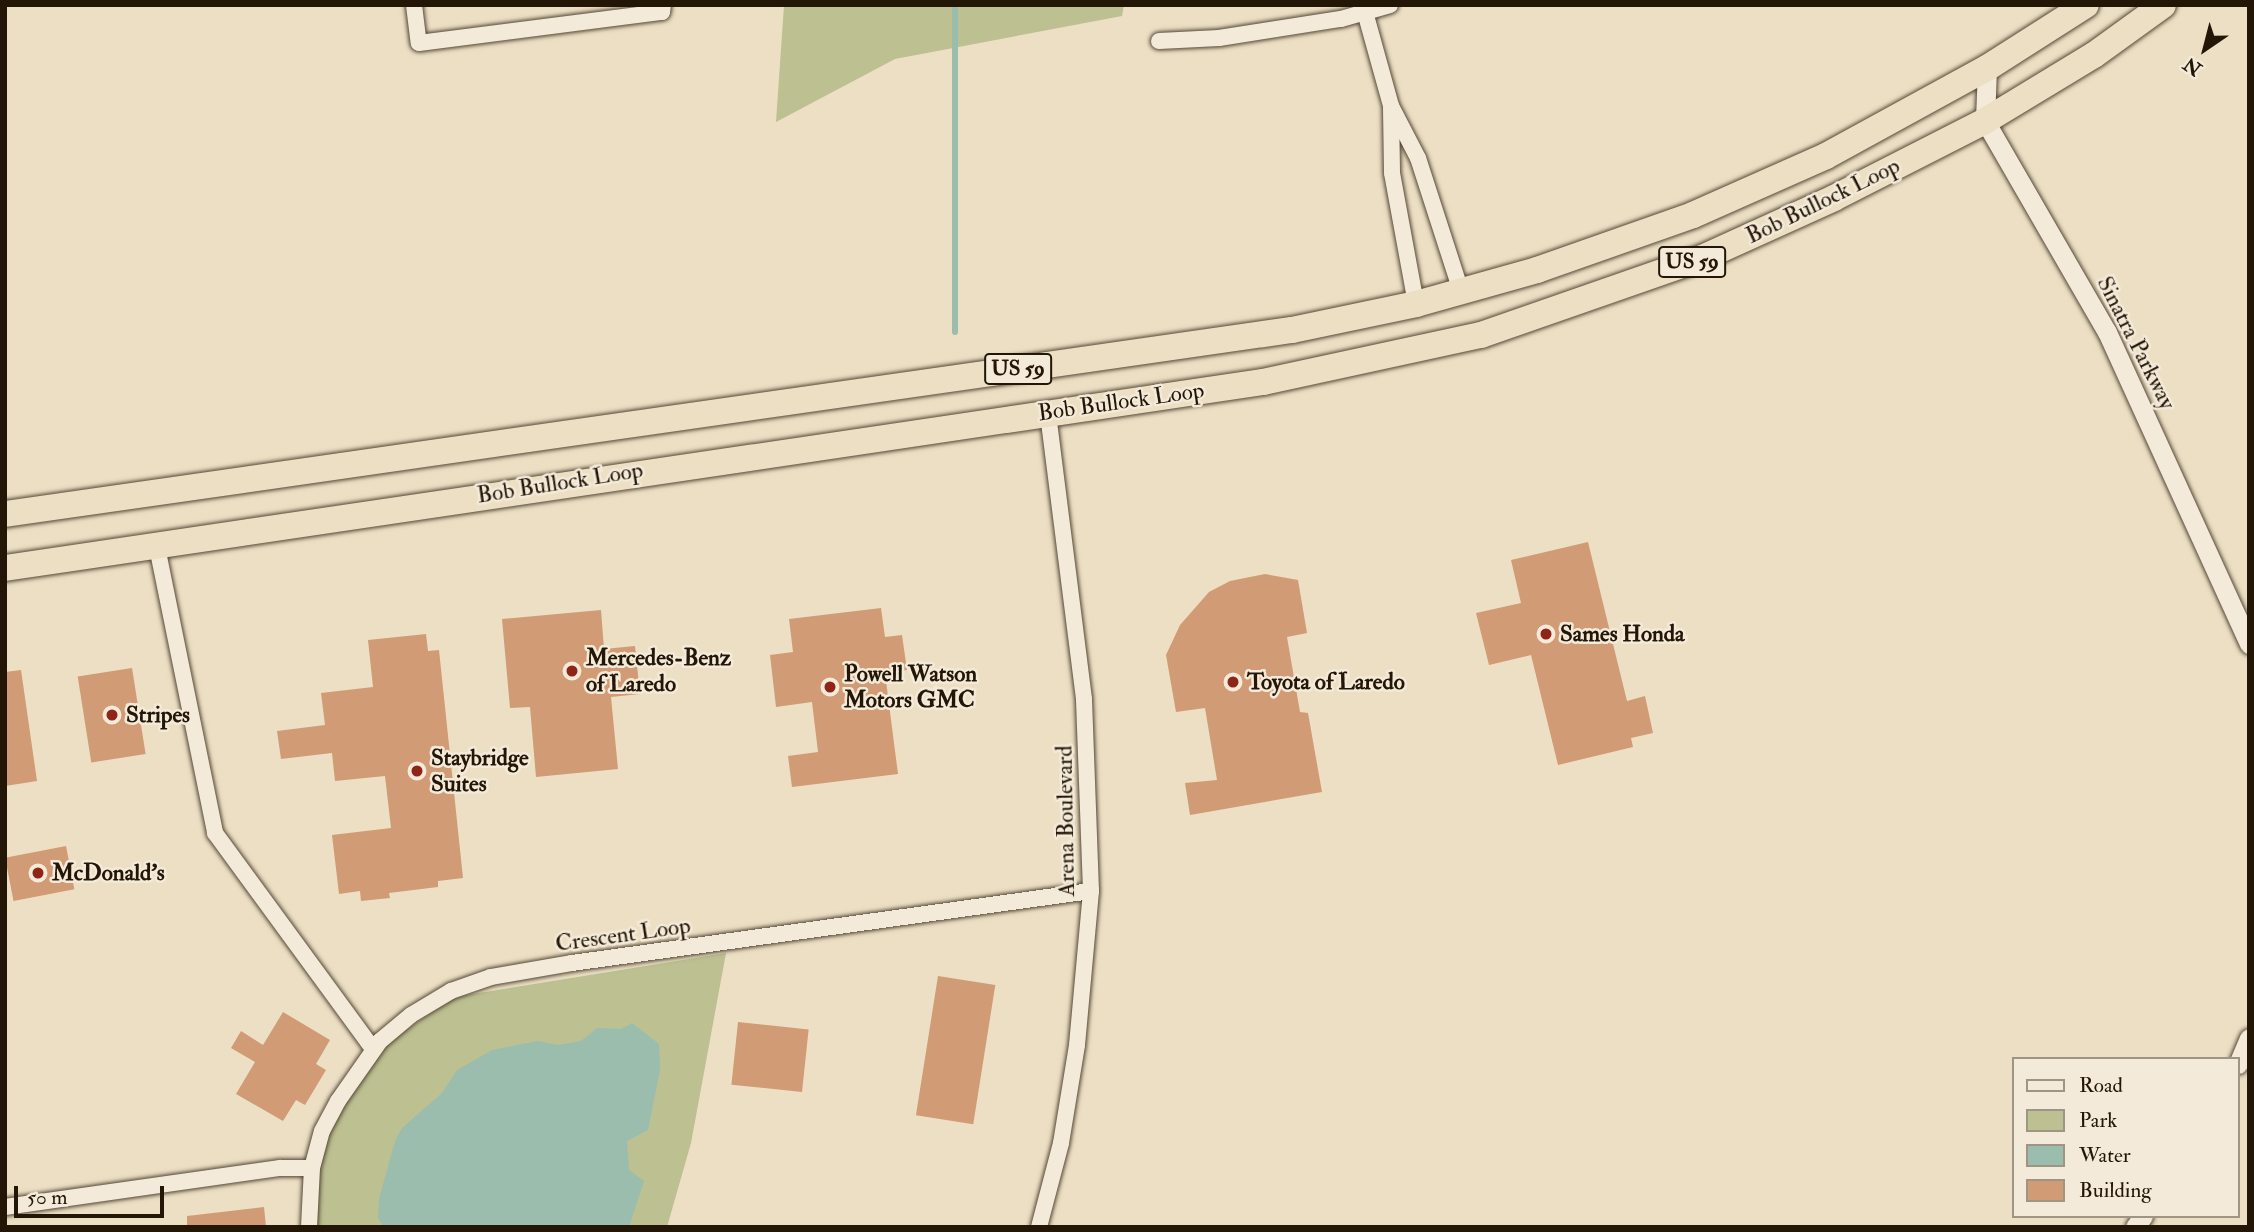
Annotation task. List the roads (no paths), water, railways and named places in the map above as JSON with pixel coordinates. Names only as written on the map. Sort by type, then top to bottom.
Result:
[{"type":"highway","name":"Bob Bullock Loop","points":[[5,514],[1292,330],[1416,304],[1693,215],[1826,156],[1987,68],[2086,5]]},
{"type":"highway","name":"Bob Bullock Loop","points":[[5,568],[1263,382],[1481,335],[1702,258],[1834,198],[1985,121],[2094,55],[2163,5]]},
{"type":"street","points":[[414,5],[419,43],[662,12],[663,5]]},
{"type":"street","points":[[1159,41],[1219,38],[1365,12],[1390,5]]},
{"type":"street","points":[[1365,12],[1391,106],[1418,158],[1461,291]]},
{"type":"street","points":[[1985,121],[1987,68]]},
{"type":"street","points":[[1391,106],[1392,173],[1416,304]]},
{"type":"street","name":"Sinatra Parkway","points":[[1985,121],[2107,332],[2249,644]]},
{"type":"street","name":"Arena Boulevard","points":[[1039,1227],[1061,1143],[1077,1045],[1091,891],[1084,699],[1048,412]]},
{"type":"street","points":[[158,547],[215,833],[373,1049]]},
{"type":"street","name":"Crescent Loop","points":[[309,1227],[312,1168],[323,1131],[338,1101],[373,1049],[411,1015],[451,991],[491,978],[1091,891]]},
{"type":"street","points":[[2240,1059],[2249,1038]]},
{"type":"street","points":[[5,1207],[279,1168],[312,1168]]},
{"type":"water","points":[[632,1023],[659,1044],[660,1070],[648,1130],[627,1141],[629,1170],[644,1181],[629,1227],[384,1227],[378,1218],[379,1199],[395,1141],[402,1128],[442,1093],[457,1070],[492,1050],[538,1041],[558,1045],[581,1041],[597,1028],[621,1029]]},
{"type":"waterway","points":[[955,5],[955,332]]},
{"type":"place","name":"Sames Honda","points":[[1546,634]]},
{"type":"place","name":"Mercedes-Benz of Laredo","points":[[572,671]]},
{"type":"place","name":"Toyota of Laredo","points":[[1233,682]]},
{"type":"place","name":"Powell Watson Motors GMC","points":[[830,687]]},
{"type":"place","name":"Stripes","points":[[112,715]]},
{"type":"place","name":"Staybridge Suites","points":[[417,771]]},
{"type":"place","name":"McDonald's","points":[[38,873]]}]
